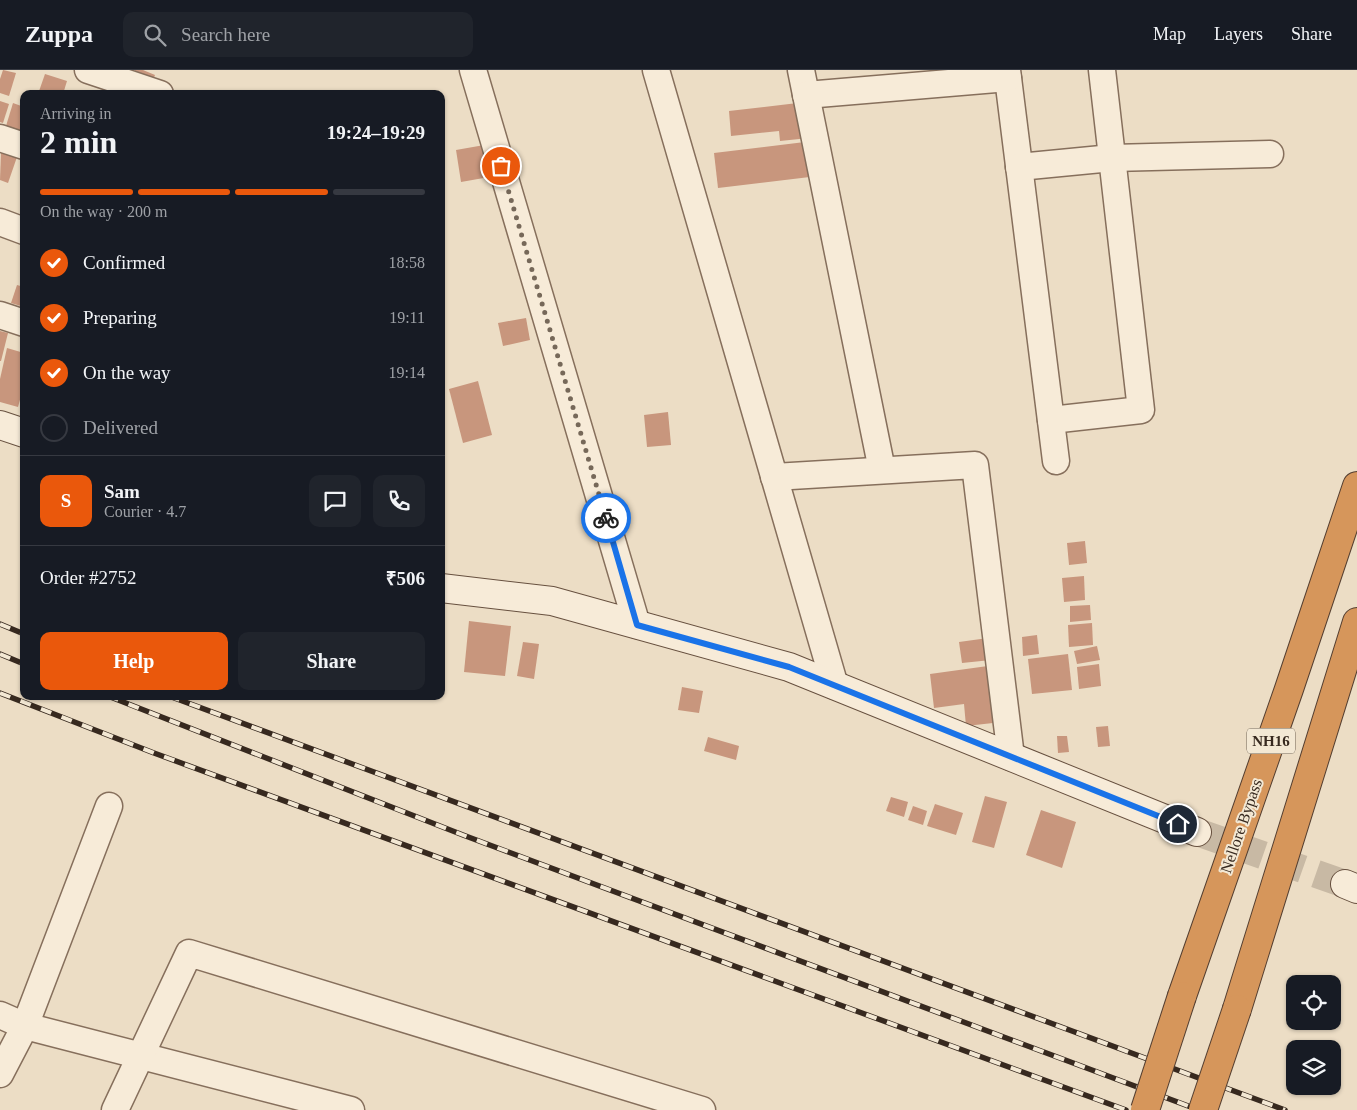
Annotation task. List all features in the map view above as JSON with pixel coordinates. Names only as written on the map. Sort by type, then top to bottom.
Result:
[{"type":"highway","name":"Nellore Bypass","points":[[1145,1110],[1182,996],[1357,486]]},
{"type":"highway","name":"NH16","points":[[1203,1110],[1237,1009],[1357,622]]},
{"type":"street","points":[[88,70],[148,90]]},
{"type":"street","points":[[473,70],[637,625]]},
{"type":"street","points":[[656,70],[835,686]]},
{"type":"street","points":[[1051,420],[1141,410],[1102,70]]},
{"type":"street","points":[[882,470],[804,82],[1007,74],[1056,461]]},
{"type":"street","points":[[0,138],[20,145]]},
{"type":"street","points":[[1019,167],[1112,158],[1270,154]]},
{"type":"street","points":[[0,222],[20,230]]},
{"type":"street","points":[[0,315],[20,322]]},
{"type":"street","points":[[0,425],[20,432]]},
{"type":"street","points":[[774,477],[975,465],[1011,757]]},
{"type":"street","points":[[445,588],[552,601],[789,667],[1196,832]]},
{"type":"street","points":[[0,1074],[25,1026],[109,806]]},
{"type":"street","points":[[115,1110],[189,953],[702,1110]]},
{"type":"street","points":[[0,1015],[25,1026],[351,1110]]},
{"type":"building","points":[[3,70],[16,73],[9,96],[0,93],[0,79]]},
{"type":"building","points":[[135,70],[143,70],[155,75],[149,90],[127,89]]},
{"type":"building","points":[[45,74],[67,81],[64,90],[39,90]]},
{"type":"building","points":[[0,101],[9,104],[3,123],[0,122]]},
{"type":"building","points":[[806,102],[809,138],[780,141],[779,131],[731,136],[729,111]]},
{"type":"building","points":[[13,103],[20,106],[20,131],[6,126]]},
{"type":"building","points":[[813,141],[818,176],[718,188],[714,153]]},
{"type":"building","points":[[490,144],[495,176],[461,182],[456,150]]},
{"type":"building","points":[[1,152],[17,157],[8,183],[0,180]]},
{"type":"building","points":[[17,285],[20,286],[20,306],[11,303]]},
{"type":"building","points":[[526,318],[530,340],[503,346],[498,323]]},
{"type":"building","points":[[0,331],[8,333],[1,361],[0,361]]},
{"type":"building","points":[[7,348],[20,352],[20,400],[18,407],[0,402],[0,379]]},
{"type":"building","points":[[478,381],[492,435],[463,443],[449,389]]},
{"type":"building","points":[[668,412],[671,445],[647,447],[644,415]]},
{"type":"building","points":[[1085,541],[1087,563],[1069,565],[1067,543]]},
{"type":"building","points":[[1084,576],[1085,600],[1064,602],[1062,578]]},
{"type":"building","points":[[1090,605],[1091,620],[1070,622],[1070,606]]},
{"type":"building","points":[[469,621],[511,626],[505,676],[464,672]]},
{"type":"building","points":[[1092,623],[1093,645],[1069,647],[1068,625]]},
{"type":"building","points":[[1037,635],[1039,654],[1023,656],[1022,637]]},
{"type":"building","points":[[988,638],[991,660],[962,663],[959,642]]},
{"type":"building","points":[[523,642],[539,644],[534,679],[517,676]]},
{"type":"building","points":[[1097,646],[1100,660],[1077,664],[1074,651]]},
{"type":"building","points":[[1068,654],[1072,690],[1032,694],[1028,659]]},
{"type":"building","points":[[1099,664],[1101,686],[1079,689],[1077,667]]},
{"type":"building","points":[[995,665],[1002,722],[966,726],[964,704],[934,708],[930,674]]},
{"type":"building","points":[[682,687],[703,691],[699,713],[678,710]]},
{"type":"building","points":[[1108,726],[1110,746],[1098,747],[1096,727]]},
{"type":"building","points":[[1057,736],[1067,736],[1069,752],[1058,753]]},
{"type":"building","points":[[708,737],[739,746],[736,760],[704,751]]},
{"type":"building","points":[[985,796],[1007,802],[994,848],[972,842]]},
{"type":"building","points":[[891,797],[908,802],[904,817],[886,811]]},
{"type":"building","points":[[935,804],[963,813],[956,835],[927,826]]},
{"type":"building","points":[[913,806],[927,811],[923,825],[908,820]]},
{"type":"building","points":[[1041,810],[1076,822],[1062,868],[1026,855]]},
{"type":"tunnel","points":[[1197,832],[1345,884]]},
{"type":"railway","points":[[0,624],[20,632]]},
{"type":"railway","points":[[0,654],[20,662]]},
{"type":"railway","points":[[0,693],[154,753],[1126,1110]]},
{"type":"railway","points":[[118,700],[463,835],[1199,1110]]},
{"type":"railway","points":[[180,700],[1285,1110]]},
{"type":"way so far","points":[[501,166],[606,518]]},
{"type":"route","points":[[606,518],[637,625],[789,667],[1178,824]]}]
